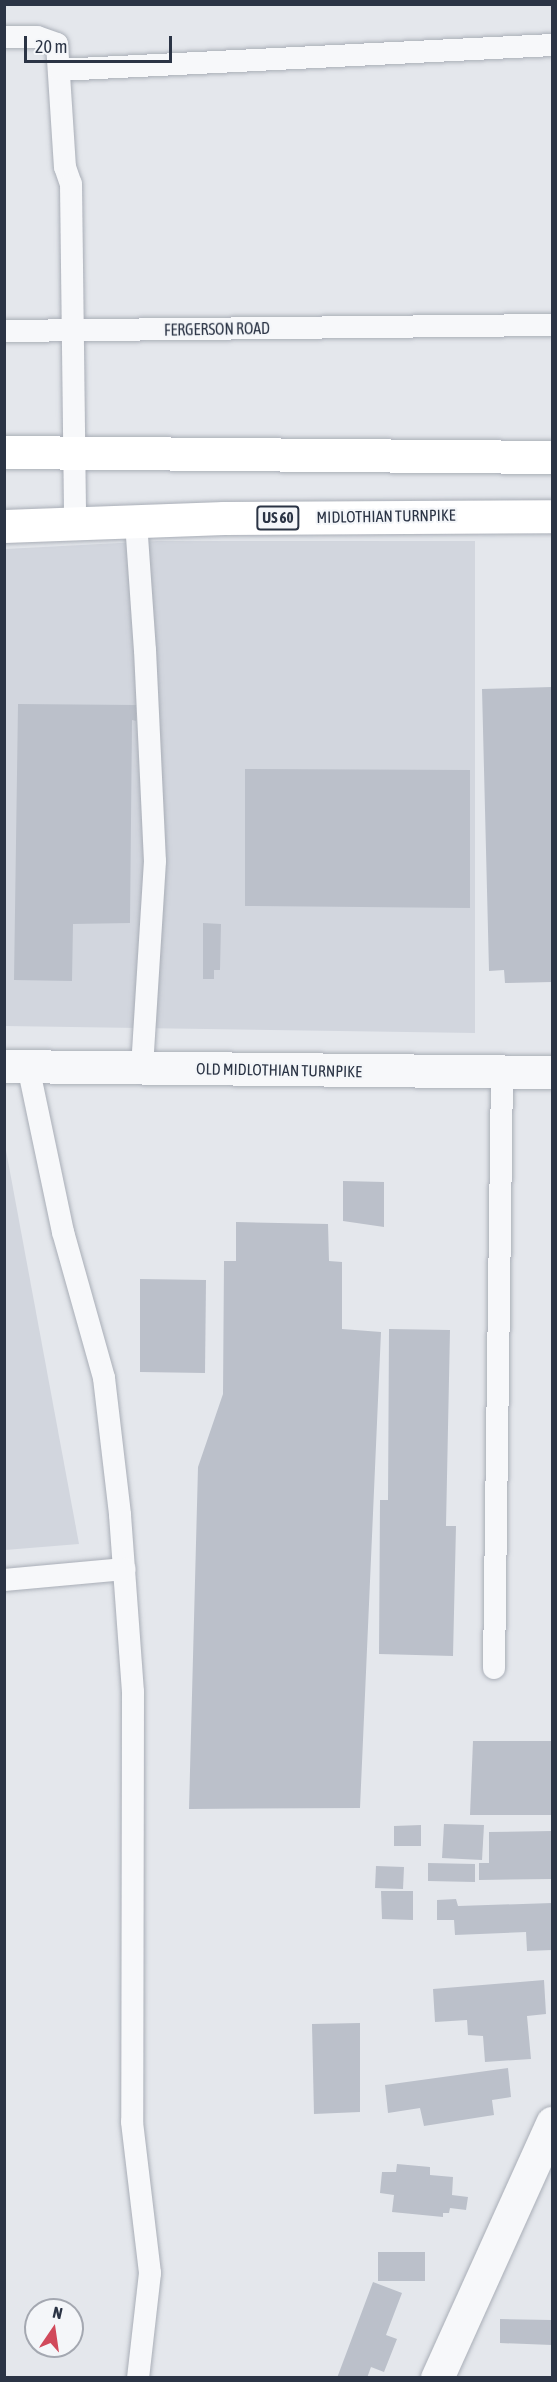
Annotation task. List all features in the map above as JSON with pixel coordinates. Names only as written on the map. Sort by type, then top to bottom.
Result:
[{"type":"main road","points":[[4,452],[552,457]]},
{"type":"main road","name":"MIDLOTHIAN TURNPIKE","points":[[4,526],[224,518],[552,516]]},
{"type":"street","name":"OLD MIDLOTHIAN TURNPIKE","points":[[16,1066],[552,1072]]},
{"type":"street","points":[[437,2378],[552,2123]]},
{"type":"lane","points":[[4,37],[37,37],[57,44],[64,167],[71,184],[75,331],[75,524]]},
{"type":"lane","points":[[59,70],[552,45]]},
{"type":"lane","name":"FERGERSON ROAD","points":[[4,331],[552,325]]},
{"type":"lane","points":[[136,522],[145,650],[155,861],[142,1068]]},
{"type":"lane","points":[[16,1066],[104,1378],[124,1569],[133,1692],[132,2122],[150,2273],[138,2378]]},
{"type":"lane","points":[[494,1668],[502,1073]]},
{"type":"lane","points":[[4,1580],[124,1569]]},
{"type":"shaded area","points":[[158,541],[475,541],[475,1033],[5,1026],[5,549]]},
{"type":"shaded area","points":[[5,1145],[79,1544],[5,1550]]},
{"type":"building","points":[[552,687],[552,982],[505,983],[504,970],[489,971],[482,689]]},
{"type":"building","points":[[18,704],[136,705],[136,721],[132,720],[130,923],[73,924],[72,981],[14,980]]},
{"type":"building","points":[[245,769],[470,770],[470,908],[245,906]]},
{"type":"building","points":[[203,923],[221,924],[220,970],[214,970],[214,979],[203,979]]},
{"type":"building","points":[[343,1181],[384,1182],[384,1227],[343,1221]]},
{"type":"building","points":[[236,1222],[328,1224],[329,1261],[342,1262],[342,1329],[381,1332],[360,1808],[189,1809],[198,1467],[223,1394],[224,1261],[236,1261]]},
{"type":"building","points":[[140,1279],[206,1280],[205,1373],[140,1372]]},
{"type":"building","points":[[389,1329],[450,1330],[446,1526],[456,1526],[453,1656],[379,1654],[380,1500],[388,1500]]},
{"type":"building","points":[[473,1741],[552,1741],[552,1815],[470,1815]]},
{"type":"building","points":[[444,1824],[484,1825],[482,1860],[442,1858]]},
{"type":"building","points":[[421,1825],[421,1846],[394,1846],[394,1826]]},
{"type":"building","points":[[552,1831],[552,1879],[479,1880],[479,1863],[489,1863],[489,1832]]},
{"type":"building","points":[[428,1863],[475,1864],[475,1882],[428,1881]]},
{"type":"building","points":[[376,1866],[404,1867],[403,1889],[375,1888]]},
{"type":"building","points":[[381,1891],[413,1891],[413,1920],[382,1919]]},
{"type":"building","points":[[456,1899],[458,1906],[552,1903],[552,1950],[527,1951],[526,1932],[455,1935],[454,1920],[437,1920],[437,1900]]},
{"type":"building","points":[[544,1980],[546,2014],[527,2016],[531,2059],[485,2062],[483,2036],[468,2035],[467,2020],[435,2022],[433,1989]]},
{"type":"building","points":[[360,2023],[360,2112],[314,2114],[312,2024]]},
{"type":"building","points":[[508,2068],[511,2097],[492,2100],[494,2115],[424,2126],[420,2108],[388,2113],[385,2085]]},
{"type":"building","points":[[397,2164],[430,2167],[430,2175],[453,2177],[452,2195],[468,2197],[466,2210],[450,2208],[449,2213],[443,2213],[443,2217],[392,2212],[394,2195],[380,2193],[382,2172],[396,2172]]},
{"type":"building","points":[[378,2252],[425,2252],[425,2281],[378,2281]]},
{"type":"building","points":[[373,2282],[402,2293],[386,2335],[397,2339],[384,2372],[371,2367],[367,2378],[337,2378]]},
{"type":"building","points":[[500,2319],[552,2320],[552,2345],[500,2343]]}]
